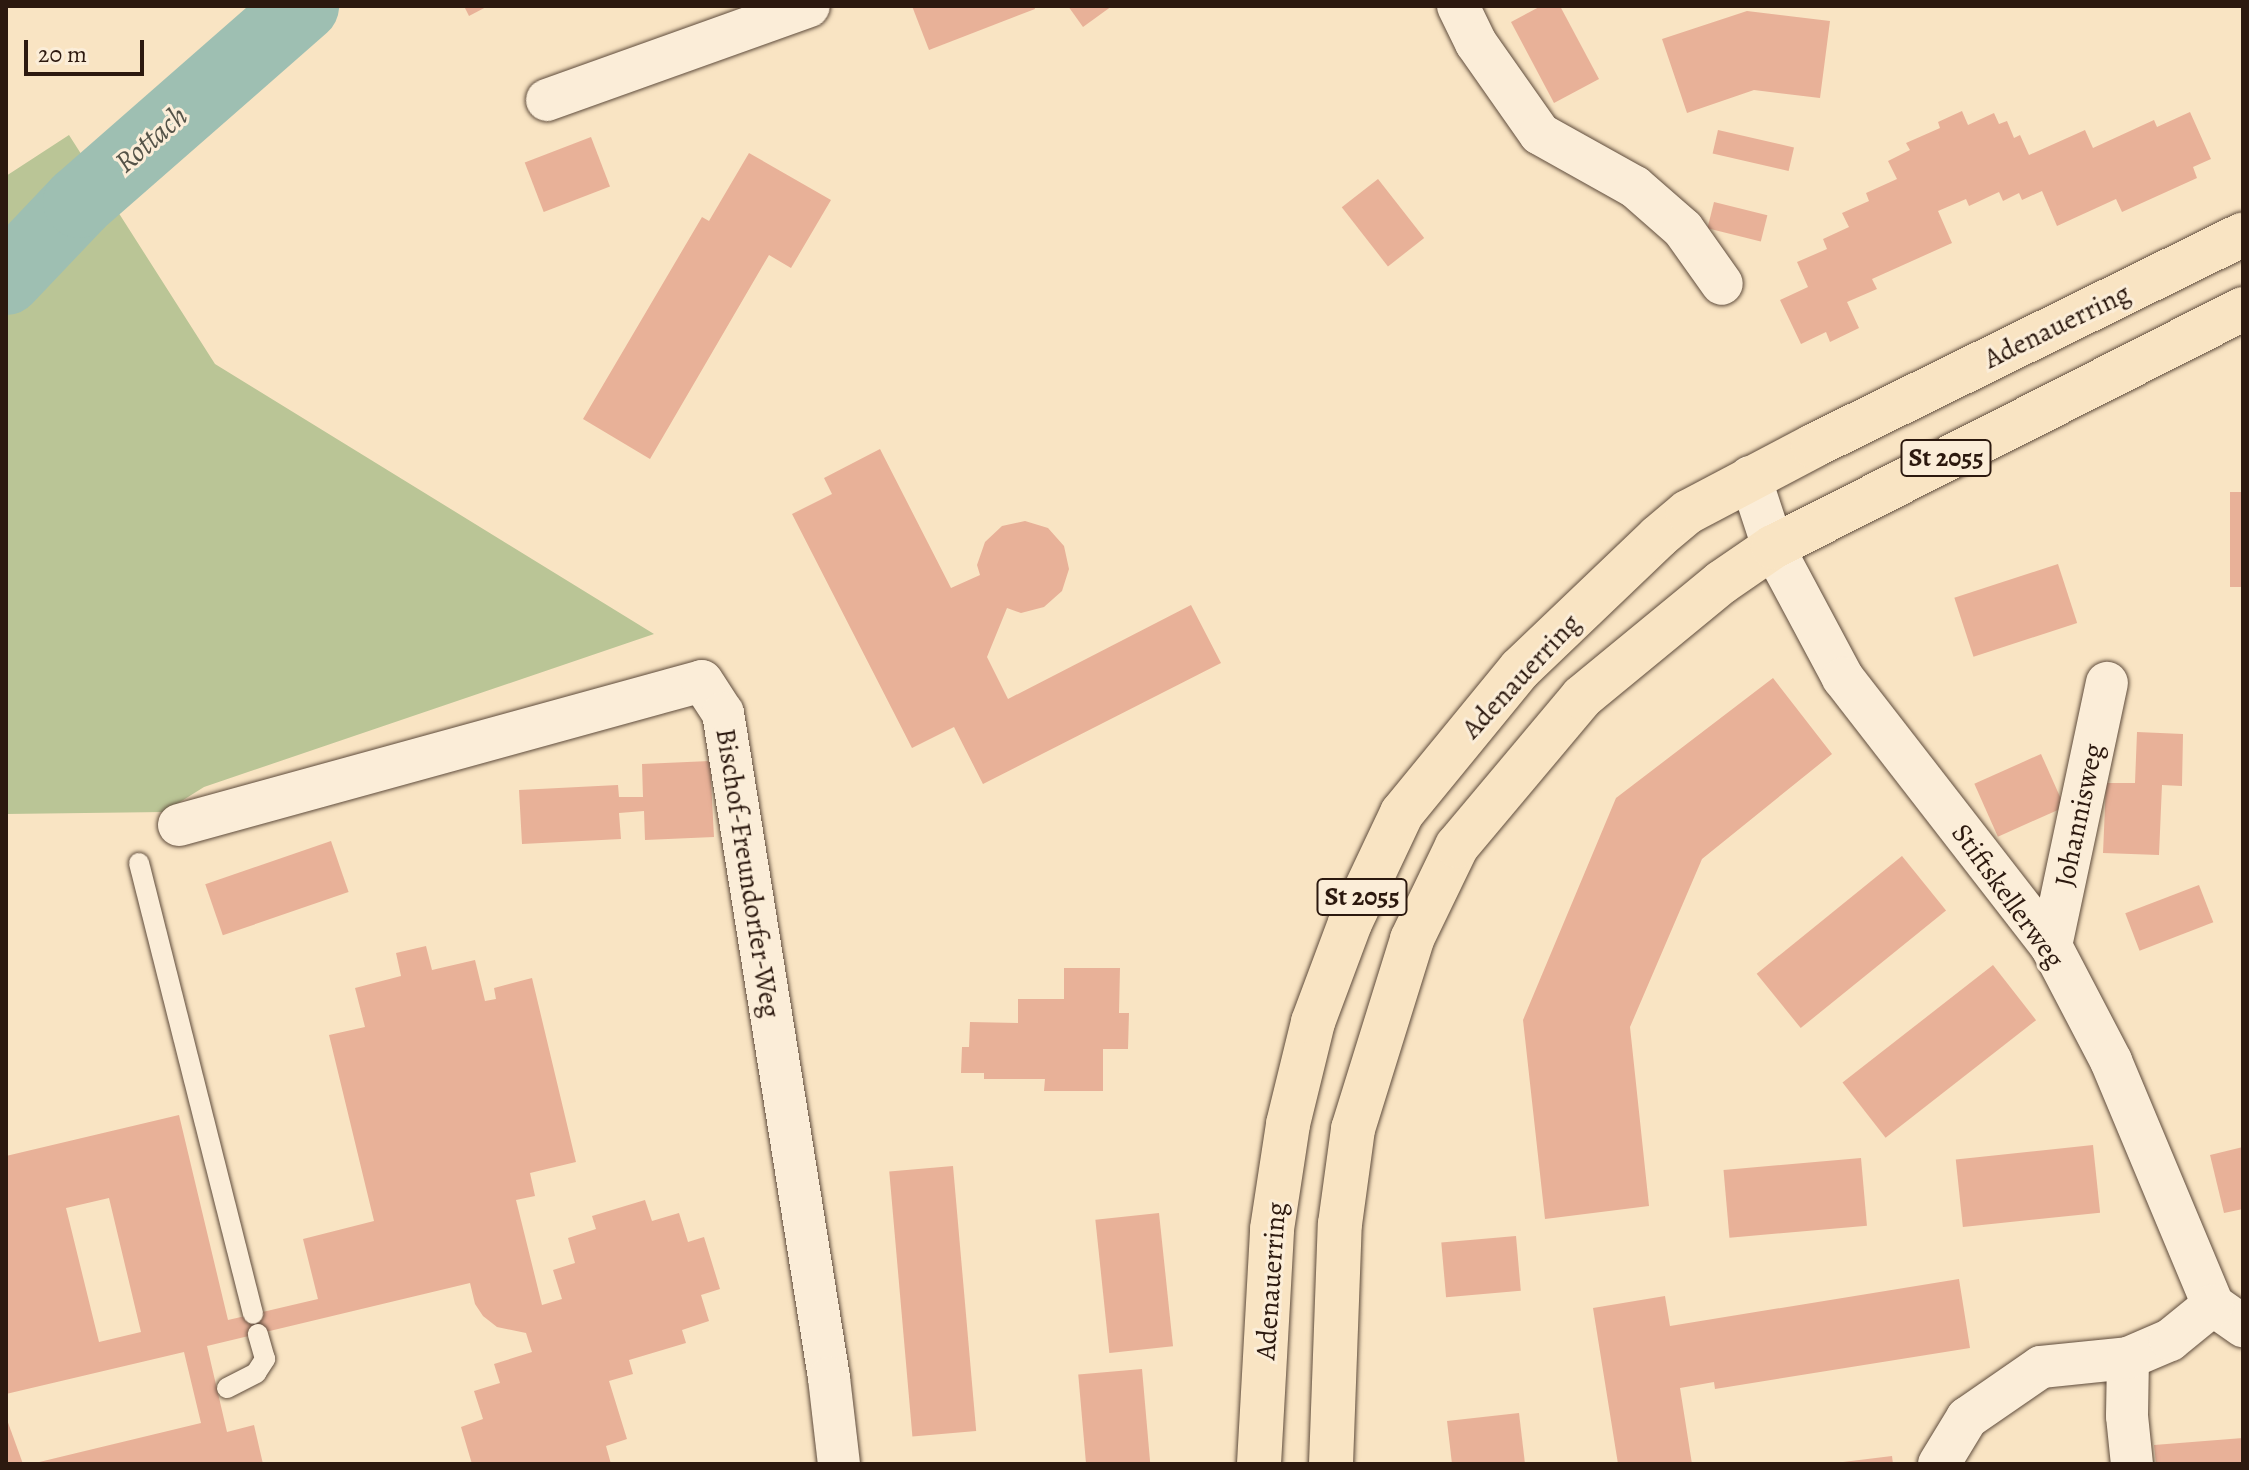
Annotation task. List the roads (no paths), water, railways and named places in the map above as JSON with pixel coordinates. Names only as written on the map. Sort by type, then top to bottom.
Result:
[{"type":"main road","name":"Adenauerring","points":[[1259,1464],[1272,1229],[1288,1124],[1313,1022],[1350,923],[1402,813],[1520,669],[1688,512],[1750,477],[2243,234]]},
{"type":"main road","name":"St 2055","points":[[1331,1464],[1340,1224],[1353,1129],[1412,939],[1457,846],[1582,697],[1714,589],[1773,547],[2243,309]]},
{"type":"street","points":[[547,100],[809,6]]},
{"type":"street","points":[[1458,6],[1476,43],[1540,134],[1635,187],[1683,229],[1722,284]]},
{"type":"street","name":"Stiftskellerweg","points":[[1750,477],[1773,547],[1843,678],[2051,946],[2111,1061],[2228,1315]]},
{"type":"street","name":"Bischof-Freundorfer-Weg","points":[[179,825],[702,681],[723,713],[829,1378],[839,1464]]},
{"type":"street","name":"Johannisweg","points":[[2051,946],[2107,683]]},
{"type":"street","points":[[1939,1464],[1967,1418],[2041,1367],[2128,1358],[2228,1315]]},
{"type":"street","points":[[2128,1358],[2127,1416],[2132,1464]]},
{"type":"lane","points":[[139,863],[265,1359],[256,1373],[227,1388]]},
{"type":"waterway","name":"Rottach","points":[[6,279],[79,202],[303,6]]}]
